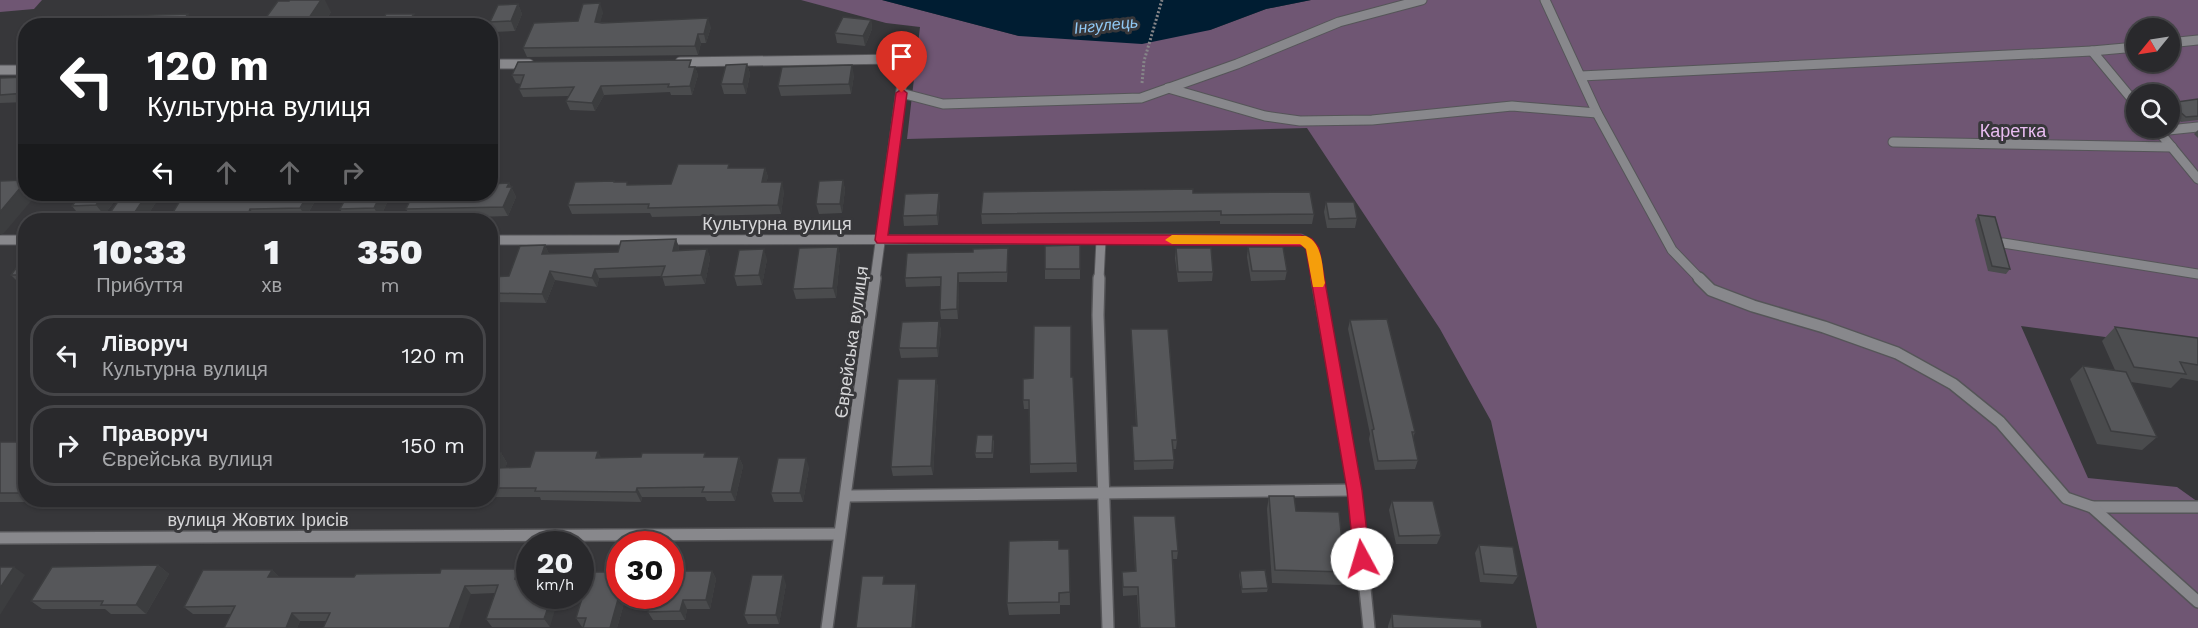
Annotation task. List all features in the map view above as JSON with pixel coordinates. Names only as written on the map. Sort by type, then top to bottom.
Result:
[{"type":"street","points":[[902,93],[943,104],[1141,98],[1237,64],[1339,22],[1422,0]]},
{"type":"street","points":[[1545,0],[1598,113],[1672,250],[1711,290],[1897,353],[1953,384],[2000,422],[2066,498],[2092,507],[2198,507]]},
{"type":"street","points":[[2180,42],[2198,40]]},
{"type":"street","points":[[1581,76],[2092,51],[2126,47]]},
{"type":"street","points":[[2092,51],[2126,92]]},
{"type":"street","name":"Єврейська вулиця","points":[[666,62],[899,59],[905,61],[847,496],[839,534],[827,628]]},
{"type":"street","points":[[498,64],[537,64]]},
{"type":"street","points":[[0,70],[18,70]]},
{"type":"street","points":[[1168,88],[1265,116],[1300,121],[1372,120],[1512,106],[1598,113]]},
{"type":"street","points":[[2180,128],[2198,127]]},
{"type":"street","points":[[2164,138],[2198,178]]},
{"type":"street","points":[[1893,142],[2172,147]]},
{"type":"street","name":"Культурна вулиця","points":[[498,240],[1301,239],[1308,242],[1312,248],[1355,490]]},
{"type":"street","points":[[0,240],[18,240]]},
{"type":"street","points":[[1101,240],[1098,315],[1108,628]]},
{"type":"street","points":[[2003,243],[2198,274]]},
{"type":"street","points":[[847,496],[1104,495],[1355,490],[1369,628]]},
{"type":"street","points":[[2092,507],[2198,602]]},
{"type":"street","name":"вулиця Жовтих Ірисів","points":[[0,538],[839,534]]},
{"type":"path","points":[[1144,61],[1162,0]]},
{"type":"green space","points":[[0,0],[42,0],[34,9],[0,12]]},
{"type":"green space","name":"Каретка","points":[[801,0],[882,0],[1019,36],[1210,30],[1266,9],[1311,0],[2198,0],[2198,349],[2021,326],[2088,478],[2177,487],[2198,502],[2198,628],[1537,628],[1491,421],[1440,329],[1307,128],[907,139],[920,27],[886,23]]},
{"type":"water","name":"Інгулець","points":[[882,0],[1311,0],[1266,9],[1210,30],[1142,44],[1019,36]]},
{"type":"building","points":[[321,0],[309,18],[266,18],[278,1]]},
{"type":"building","points":[[600,3],[595,22],[708,18],[704,34],[698,34],[695,46],[523,48],[534,23],[578,21],[583,4]]},
{"type":"building","points":[[518,4],[511,21],[498,22],[498,18],[492,18],[498,5]]},
{"type":"building","points":[[188,14],[185,18],[86,17]]},
{"type":"building","points":[[386,14],[414,14],[411,18],[384,18]]},
{"type":"building","points":[[843,17],[871,20],[863,36],[835,33]]},
{"type":"building","points":[[691,60],[689,67],[695,67],[690,86],[668,87],[669,84],[601,86],[592,103],[566,101],[574,87],[519,89],[524,75],[512,75],[518,62]]},
{"type":"building","points":[[747,64],[743,84],[721,84],[726,65]]},
{"type":"building","points":[[852,65],[849,84],[778,86],[782,67]]},
{"type":"building","points":[[18,77],[18,94],[0,95],[0,78]]},
{"type":"building","points":[[2198,99],[2198,116],[2186,117],[2180,112],[2180,102]]},
{"type":"building","points":[[678,164],[729,164],[728,168],[765,168],[762,182],[782,182],[778,205],[648,208],[649,204],[568,205],[575,182],[614,181],[627,182],[627,185],[671,184]]},
{"type":"building","points":[[18,180],[18,191],[0,212],[0,181]]},
{"type":"building","points":[[843,180],[840,204],[816,204],[819,181]]},
{"type":"building","points":[[509,183],[507,187],[512,187],[503,207],[406,209],[410,201],[498,201],[498,184]]},
{"type":"building","points":[[1193,189],[1193,193],[1310,192],[1314,214],[1221,215],[1221,211],[981,214],[983,192]]},
{"type":"building","points":[[939,193],[937,215],[903,216],[905,194]]},
{"type":"building","points":[[76,201],[99,201],[96,205],[72,206]]},
{"type":"building","points":[[118,201],[142,201],[135,212],[110,213]]},
{"type":"building","points":[[180,201],[304,201],[300,208],[250,209],[249,212],[173,213]]},
{"type":"building","points":[[344,201],[378,201],[374,208],[340,209]]},
{"type":"building","points":[[1326,202],[1354,202],[1357,218],[1329,219]]},
{"type":"building","points":[[1978,215],[1995,217],[2010,269],[1992,266]]},
{"type":"building","points":[[676,239],[673,251],[707,249],[701,275],[661,277],[665,266],[595,269],[592,278],[550,271],[542,294],[498,293],[498,277],[509,276],[520,246],[545,245],[542,254],[618,252],[621,241]]},
{"type":"building","points":[[1080,245],[1080,269],[1045,269],[1045,246]]},
{"type":"building","points":[[838,247],[833,288],[793,289],[799,248]]},
{"type":"building","points":[[1248,247],[1283,247],[1287,271],[1252,271]]},
{"type":"building","points":[[1008,248],[1007,272],[958,273],[957,309],[940,310],[941,277],[905,278],[907,253],[973,252],[973,249]]},
{"type":"building","points":[[1176,248],[1211,248],[1213,272],[1178,272]]},
{"type":"building","points":[[764,249],[759,275],[734,276],[739,250]]},
{"type":"building","points":[[18,266],[18,275],[11,275]]},
{"type":"building","points":[[1387,319],[1415,432],[1412,432],[1418,460],[1378,461],[1372,430],[1374,429],[1350,320]]},
{"type":"building","points":[[939,321],[937,348],[899,348],[902,322]]},
{"type":"building","points":[[1034,326],[1071,326],[1071,377],[1073,377],[1077,463],[1030,464],[1029,400],[1023,400],[1023,379],[1033,378]]},
{"type":"building","points":[[2115,327],[2198,338],[2198,365],[2180,362],[2186,374],[2134,367]]},
{"type":"building","points":[[1131,329],[1168,329],[1177,440],[1172,440],[1174,460],[1134,461],[1132,426],[1137,426]]},
{"type":"building","points":[[2083,366],[2126,372],[2157,437],[2111,431]]},
{"type":"building","points":[[898,379],[936,379],[931,466],[891,467]]},
{"type":"building","points":[[977,435],[993,435],[992,453],[975,453]]},
{"type":"building","points":[[0,442],[18,442],[18,493],[0,493]]},
{"type":"building","points":[[535,451],[598,451],[596,458],[641,457],[642,453],[705,453],[704,457],[739,457],[731,492],[702,492],[704,487],[637,488],[636,492],[535,491],[536,488],[498,488],[498,468],[530,467]]},
{"type":"building","points":[[778,458],[806,458],[800,493],[771,493]]},
{"type":"building","points":[[1269,496],[1294,496],[1296,511],[1339,512],[1345,572],[1275,570]]},
{"type":"building","points":[[1392,501],[1433,501],[1441,535],[1399,536]]},
{"type":"building","points":[[1133,516],[1175,516],[1178,551],[1172,551],[1176,628],[1140,628],[1138,587],[1123,587],[1122,572],[1136,571]]},
{"type":"building","points":[[1059,540],[1059,549],[1069,549],[1070,592],[1059,593],[1059,602],[1007,603],[1009,541]]},
{"type":"building","points":[[1479,545],[1513,547],[1518,576],[1484,574]]},
{"type":"building","points":[[158,565],[136,605],[101,605],[103,601],[31,601],[52,567]]},
{"type":"building","points":[[0,567],[14,567],[0,588]]},
{"type":"building","points":[[441,569],[516,569],[516,609],[547,609],[544,619],[486,619],[498,585],[465,586],[449,628],[323,628],[330,613],[292,613],[286,628],[224,628],[235,606],[184,607],[203,570],[272,570],[268,577],[354,577],[356,574],[440,573]]},
{"type":"building","points":[[1265,570],[1268,588],[1242,589],[1240,571]]},
{"type":"building","points":[[684,571],[712,571],[706,600],[684,600]]},
{"type":"building","points":[[594,572],[606,572],[606,609],[615,609],[610,628],[583,628],[586,618],[576,618],[579,609],[594,609]]},
{"type":"building","points":[[752,575],[783,575],[776,615],[744,615]]},
{"type":"building","points":[[862,576],[884,576],[883,584],[916,584],[912,628],[856,628]]},
{"type":"building","points":[[649,609],[681,609],[680,611],[648,612]]},
{"type":"building","points":[[1392,614],[1481,620],[1482,628],[1393,628]]},
{"type":"slow traffic","points":[[1172,240],[1301,239],[1308,242],[1312,248],[1318,283]]},
{"type":"route","points":[[902,93],[881,240],[1301,239],[1308,242],[1312,248],[1355,490],[1362,559]]}]
